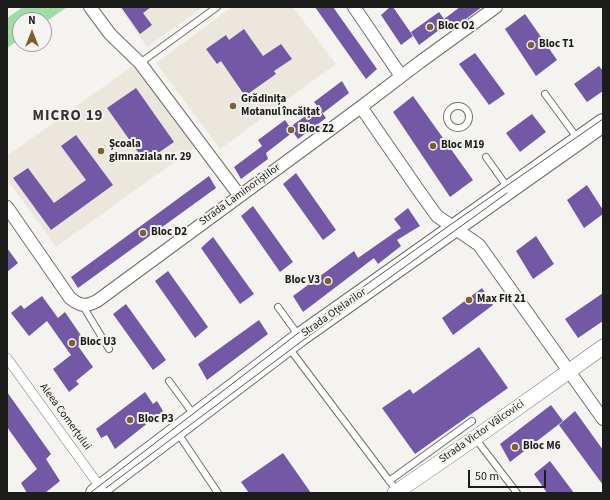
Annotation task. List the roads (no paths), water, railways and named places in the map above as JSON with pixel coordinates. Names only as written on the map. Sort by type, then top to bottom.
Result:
[{"type":"main road","name":"Strada Oțelarilor","points":[[100,491],[195,416],[294,342],[603,123]]},
{"type":"street","points":[[90,7],[110,34],[123,48],[140,62],[239,195]]},
{"type":"street","points":[[354,7],[401,76]]},
{"type":"street","name":"Strada Laminoriștilor","points":[[83,306],[90,305],[97,301],[496,7]]},
{"type":"street","points":[[361,107],[438,216],[478,245],[603,419]]},
{"type":"street","points":[[7,207],[70,298],[83,306]]},
{"type":"street","name":"Strada Victor Vâlcovici","points":[[394,488],[475,438],[603,347]]},
{"type":"street","name":"Aleea Comerțului","points":[[7,358],[100,491]]},
{"type":"lane","points":[[140,62],[217,7]]},
{"type":"lane","points":[[545,94],[580,139]]},
{"type":"lane","points":[[486,156],[509,189]]},
{"type":"lane","points":[[83,306],[109,349]]},
{"type":"lane","points":[[278,307],[294,342],[394,488],[472,421]]},
{"type":"lane","points":[[169,381],[195,416]]},
{"type":"lane","points":[[176,431],[218,493]]},
{"type":"lane","points":[[475,438],[517,493]]},
{"type":"tram line","points":[[90,493],[297,334],[450,225],[603,119]]},
{"type":"tram line","points":[[106,488],[302,341],[507,193]]},
{"type":"place","name":"Bloc O2","points":[[430,27]]},
{"type":"place","name":"Bloc T1","points":[[531,45]]},
{"type":"place","name":"Grădinița Motanul încălțat","points":[[233,106]]},
{"type":"place","name":"Bloc Z2","points":[[291,130]]},
{"type":"place","name":"Bloc M19","points":[[433,146]]},
{"type":"place","name":"Școala gimnaziala nr. 29","points":[[101,151]]},
{"type":"place","name":"Bloc D2","points":[[143,233]]},
{"type":"place","name":"Bloc V3","points":[[328,281]]},
{"type":"place","name":"Max Fit 21","points":[[469,300]]},
{"type":"place","name":"Bloc U3","points":[[72,343]]},
{"type":"place","name":"Bloc P3","points":[[130,420]]},
{"type":"place","name":"Bloc M6","points":[[515,447]]},
{"type":"district","name":"MICRO 19","points":[[68,117]]}]
